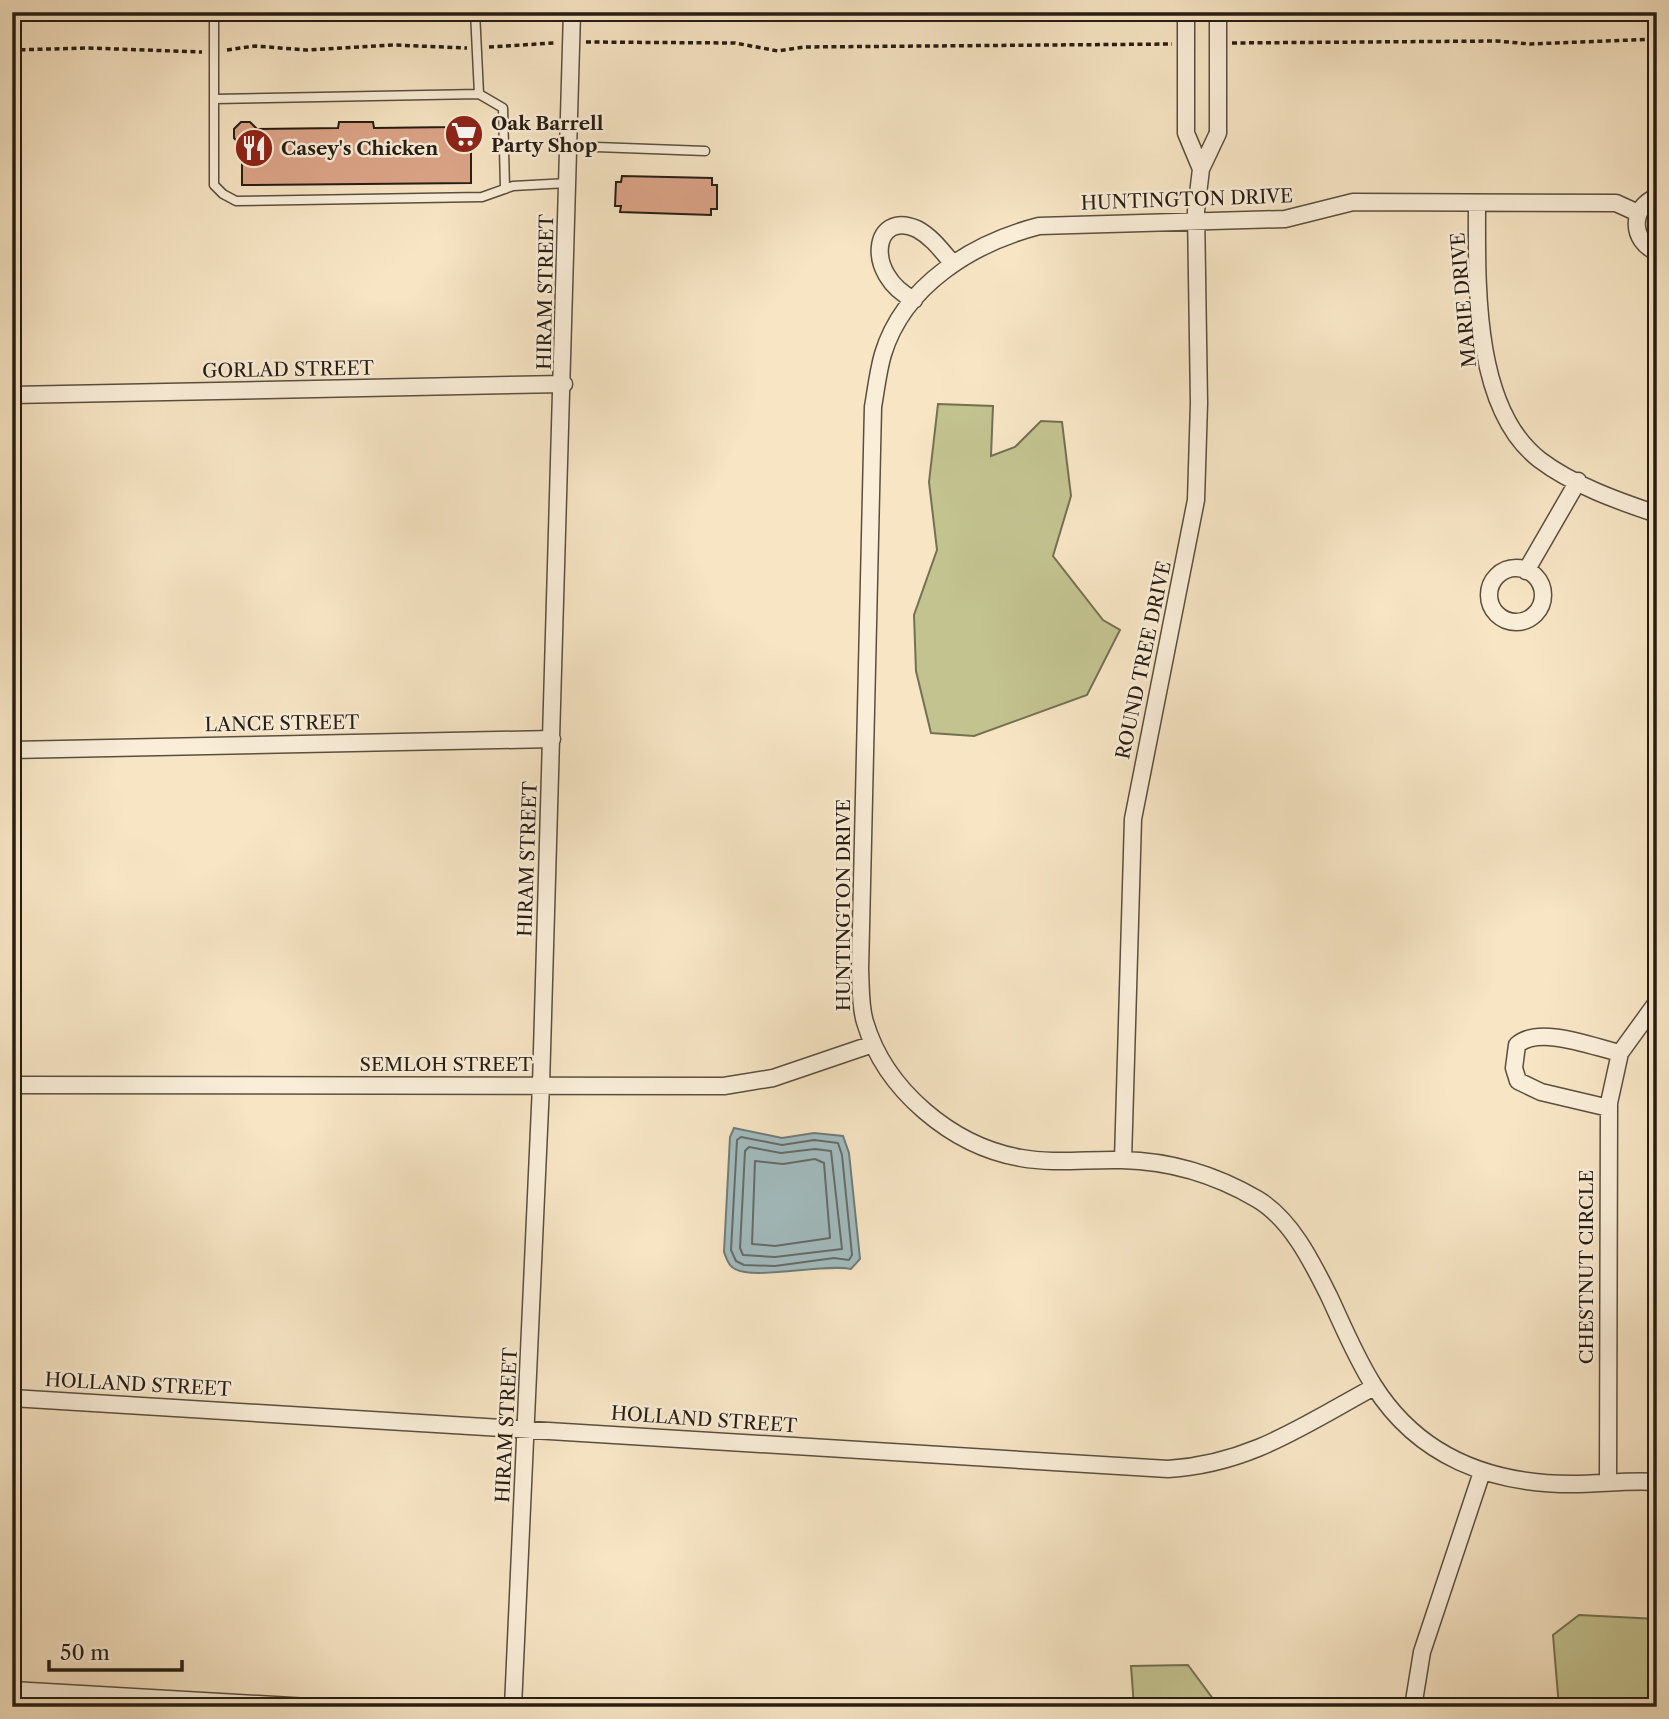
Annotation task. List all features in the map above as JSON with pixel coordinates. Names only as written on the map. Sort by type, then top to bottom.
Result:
[{"type":"street","name":"HIRAM STREET","points":[[513,1707],[528,1429],[541,1085],[564,384],[572,12]]},
{"type":"street","points":[[1186,12],[1186,134],[1202,169]]},
{"type":"street","name":"ROUND TREE DRIVE","points":[[1123,1160],[1133,819],[1196,500],[1199,403],[1195,223],[1202,169],[1218,133],[1218,12]]},
{"type":"street","points":[[1657,197],[1643,205],[1636,222],[1640,239],[1657,252]]},
{"type":"street","name":"HUNTINGTON DRIVE","points":[[1638,213],[1616,203],[1353,202],[1285,219],[1039,226],[1007,234],[953,264],[914,300],[884,352],[873,407],[860,970],[864,1020],[891,1078],[911,1099],[943,1124],[974,1142],[1020,1158],[1123,1160],[1179,1166],[1222,1181],[1261,1201],[1296,1236],[1374,1387],[1417,1436],[1440,1454],[1482,1472],[1511,1480],[1572,1484],[1657,1482]]},
{"type":"street","name":"MARIE DRIVE","points":[[1477,203],[1483,336],[1494,393],[1515,433],[1540,460],[1621,502],[1657,514]]},
{"type":"street","points":[[914,300],[893,287],[880,266],[878,246],[882,237],[896,228],[916,229],[933,241],[953,264]]},
{"type":"street","name":"GORLAD STREET","points":[[12,395],[564,384]]},
{"type":"street","points":[[1526,570],[1578,481]]},
{"type":"street","name":"LANCE STREET","points":[[12,750],[552,739]]},
{"type":"street","name":"CHESTNUT CIRCLE","points":[[1608,1482],[1609,1108],[1620,1053],[1657,1002]]},
{"type":"street","points":[[1609,1108],[1541,1092],[1518,1082],[1514,1068],[1517,1045],[1524,1039],[1542,1035],[1620,1053]]},
{"type":"street","name":"SEMLOH STREET","points":[[12,1085],[541,1085],[587,1088],[724,1086],[773,1078],[873,1044]]},
{"type":"street","name":"HOLLAND STREET","points":[[12,1398],[1168,1469],[1200,1467],[1258,1450],[1374,1387]]},
{"type":"street","points":[[1413,1707],[1422,1652],[1482,1472]]},
{"type":"street","points":[[12,1690],[309,1707]]},
{"type":"lane","points":[[214,12],[214,185],[236,201],[482,197],[505,189],[568,183]]},
{"type":"lane","points":[[475,12],[479,94]]},
{"type":"lane","points":[[214,99],[479,94],[503,108],[505,189]]},
{"type":"lane","points":[[569,146],[705,151]]},
{"type":"path","points":[[1229,43],[1497,41],[1530,44],[1657,39]]},
{"type":"path","points":[[587,42],[735,43],[778,51],[804,47],[1177,44]]},
{"type":"path","points":[[488,47],[557,43]]},
{"type":"path","points":[[226,51],[255,46],[306,50],[394,46],[462,48]]},
{"type":"path","points":[[12,50],[88,48],[200,52]]},
{"type":"green space","points":[[938,404],[993,406],[991,456],[1015,447],[1041,421],[1062,422],[1071,496],[1053,556],[1103,620],[1120,630],[1087,695],[974,736],[931,733],[916,671],[914,615],[937,550],[929,482]]},
{"type":"green space","points":[[1579,1615],[1657,1619],[1657,1707],[1559,1707],[1553,1635]]},
{"type":"green space","points":[[1188,1665],[1219,1707],[1134,1707],[1131,1666]]},
{"type":"water","points":[[734,1128],[782,1138],[814,1133],[843,1136],[849,1153],[860,1259],[851,1269],[823,1268],[754,1273],[731,1266],[724,1252],[730,1137]]},
{"type":"building","points":[[462,120],[471,120],[478,127],[478,136],[471,143],[471,183],[242,185],[242,146],[234,138],[234,129],[241,122],[250,122],[257,129],[338,128],[339,122],[373,122],[374,128],[454,127]]},
{"type":"building","points":[[622,176],[712,178],[712,185],[717,185],[717,209],[711,209],[711,215],[620,212],[621,206],[615,206],[616,182],[621,182]]},
{"type":"place","name":"Oak Barrell Party Shop","points":[[464,134]]},
{"type":"place","name":"Casey's Chicken","points":[[254,148]]}]
